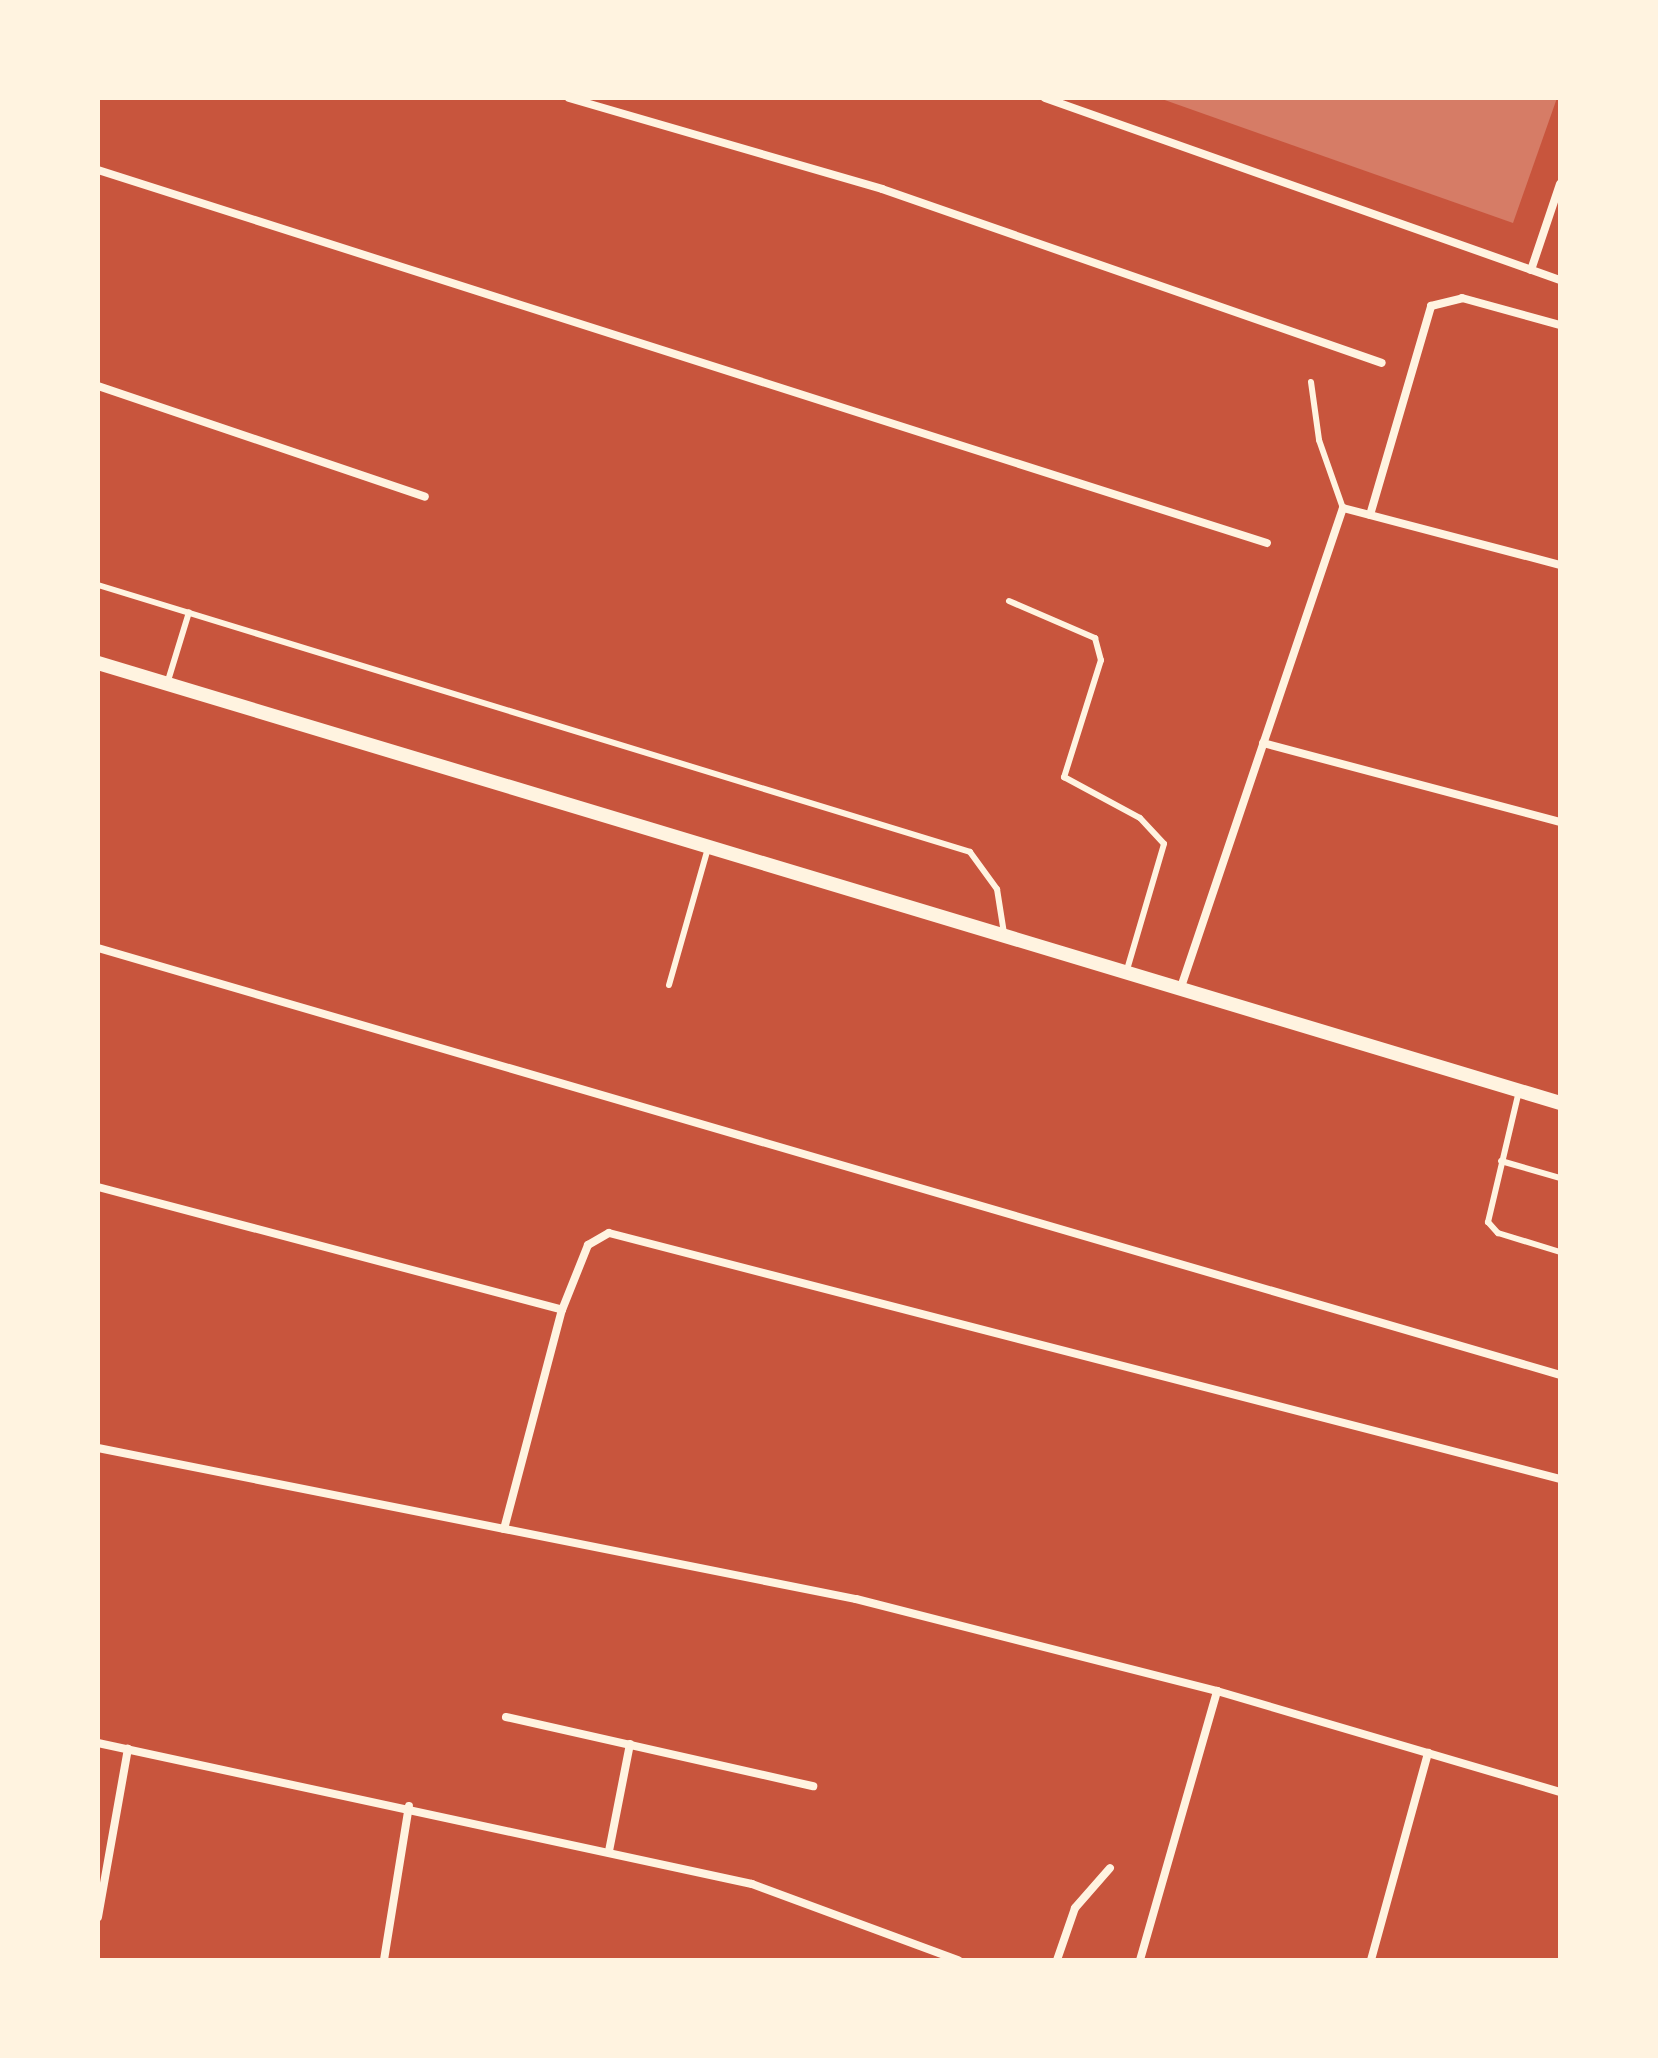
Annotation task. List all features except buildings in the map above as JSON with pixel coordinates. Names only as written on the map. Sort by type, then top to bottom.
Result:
[{"type":"street","points":[[569,98],[882,189],[1382,363]]},
{"type":"street","points":[[1045,98],[1560,280]]},
{"type":"street","points":[[98,170],[1267,543]]},
{"type":"street","points":[[1531,270],[1560,184]]},
{"type":"street","points":[[1370,515],[1431,306],[1462,298],[1560,325]]},
{"type":"street","points":[[98,386],[425,497]]},
{"type":"street","points":[[1180,990],[1343,508],[1560,565]]},
{"type":"street","points":[[98,663],[1560,1103]]},
{"type":"street","points":[[1263,743],[1560,822]]},
{"type":"street","points":[[98,948],[1560,1375]]},
{"type":"street","points":[[98,1187],[562,1310]]},
{"type":"street","points":[[504,1529],[562,1310],[588,1245],[609,1233],[1560,1479]]},
{"type":"street","points":[[98,1448],[856,1599],[1217,1691],[1560,1792]]},
{"type":"street","points":[[1140,1960],[1217,1691]]},
{"type":"street","points":[[506,1717],[813,1786]]},
{"type":"street","points":[[98,1743],[409,1806],[752,1884],[958,1960]]},
{"type":"street","points":[[609,1851],[630,1744]]},
{"type":"street","points":[[98,1917],[128,1749]]},
{"type":"street","points":[[1371,1960],[1428,1753]]},
{"type":"street","points":[[384,1960],[409,1806]]},
{"type":"street","points":[[1057,1960],[1075,1908],[1110,1868]]},
{"type":"lane","points":[[1311,382],[1319,440],[1343,508]]},
{"type":"lane","points":[[98,585],[970,852],[997,889],[1005,937]]},
{"type":"lane","points":[[1009,601],[1095,638],[1101,660],[1064,777],[1140,818],[1164,844],[1126,974]]},
{"type":"lane","points":[[167,684],[189,612]]},
{"type":"lane","points":[[669,985],[708,848]]},
{"type":"lane","points":[[1519,1091],[1501,1161],[1491,1229],[1560,1252]]},
{"type":"lane","points":[[1501,1161],[1560,1178]]}]
